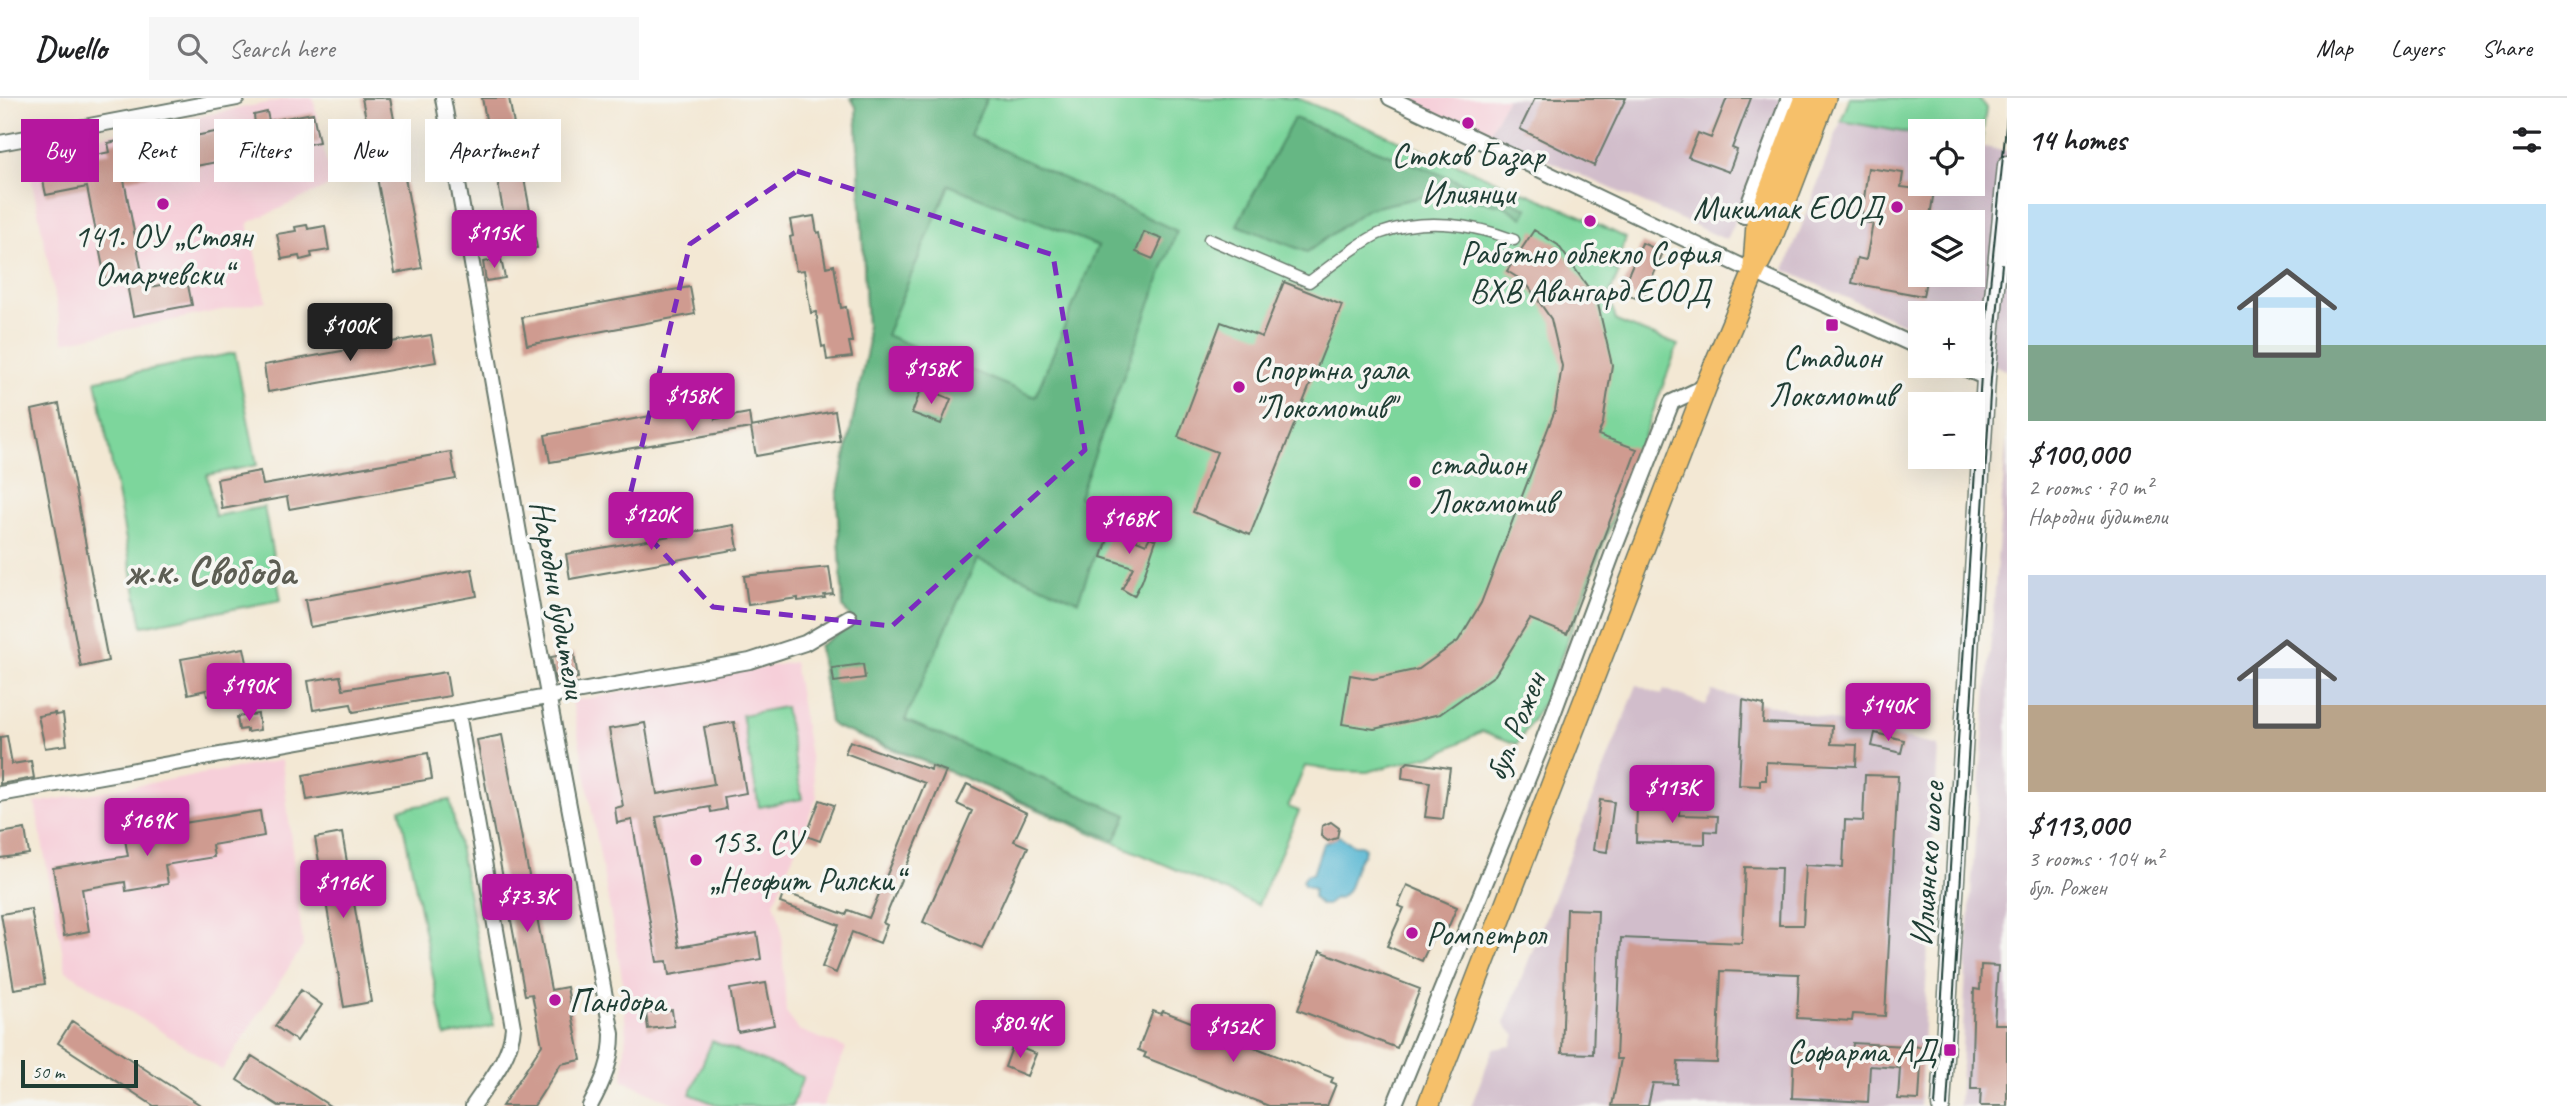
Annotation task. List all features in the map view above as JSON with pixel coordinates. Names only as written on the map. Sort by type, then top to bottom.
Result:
[{"type":"main road","name":"бул. Рожен","points":[[1754,272],[1757,224],[1805,98]]},
{"type":"main road","name":"бул. Рожен","points":[[1428,1106],[1706,386],[1754,272],[1771,239],[1825,98]]},
{"type":"street","points":[[0,143],[237,98]]},
{"type":"street","name":"Народни будители","points":[[443,98],[549,697],[612,1034],[612,1054],[606,1076],[590,1106]]},
{"type":"street","points":[[1390,98],[1908,343]]},
{"type":"street","points":[[1744,216],[1789,98]]},
{"type":"street","name":"Илиянско шосе","points":[[1941,1106],[1986,378],[2007,165]]},
{"type":"street","points":[[1209,239],[1309,282],[1380,233],[1435,222],[1492,231],[1514,240]]},
{"type":"street","name":"бул. Рожен","points":[[1394,1106],[1540,749],[1672,402],[1706,386]]},
{"type":"street","points":[[0,794],[750,661],[805,643],[849,617]]},
{"type":"street","points":[[458,713],[513,1027],[512,1041],[506,1056],[473,1106]]},
{"type":"highlighted area","points":[[797,171],[1053,255],[1085,450],[892,626],[713,607],[626,512],[690,244]]},
{"type":"shaded area","name":"141. ОУ „Стоян Омарчевски“","points":[[291,98],[313,98],[328,182],[331,185],[248,223],[266,301],[64,342],[32,182],[99,182],[99,136],[113,134],[113,182],[200,182],[200,119],[186,119]]},
{"type":"shaded area","name":"Стоков Базар Илиянци","points":[[1390,98],[1507,98],[1484,144]]},
{"type":"shaded area","points":[[1507,98],[1782,98],[1727,240],[1489,134]]},
{"type":"shaded area","points":[[1841,121],[1908,133],[1908,196],[1985,196],[1985,147],[2007,151],[2007,371],[1985,361],[1985,301],[1908,301],[1908,326],[1785,270]]},
{"type":"shaded area","points":[[2007,434],[2007,1106],[1959,1106],[1968,931]]},
{"type":"shaded area","name":"153. СУ „Неофит Рилски“","points":[[794,662],[817,797],[774,902],[781,924],[786,1013],[799,1030],[846,1048],[823,1106],[679,1106],[623,1080],[626,1032],[622,977],[572,701]]},
{"type":"shaded area","points":[[1637,685],[1662,695],[1664,689],[1706,705],[1712,691],[1938,746],[1920,1106],[1471,1106],[1493,1049],[1511,1046],[1515,1036],[1504,1023]]},
{"type":"shaded area","points":[[282,760],[303,946],[222,1070],[66,971],[35,803]]},
{"type":"green space","points":[[851,98],[987,98],[970,135],[1177,231],[1079,497],[1111,510],[1078,601],[977,559],[905,720],[1127,815],[1115,840],[833,726],[830,722],[819,646],[854,623],[843,607],[837,497],[868,346],[856,107]],"holes":[[[949,185],[1098,246],[1035,397],[886,335]]]},
{"type":"green space","points":[[859,98],[1297,98],[1581,216],[1626,238],[1614,270],[1619,272],[1609,295],[1616,321],[1678,345],[1545,700],[1517,744],[1482,731],[1440,753],[1367,772],[1305,766],[1288,807],[1299,811],[1258,905],[955,774],[833,726],[830,722],[819,646],[854,623],[843,607],[837,497],[868,346],[856,106]]},
{"type":"green space","points":[[1850,98],[1978,98],[1986,108],[1985,119],[1908,119],[1908,133],[1841,121]]},
{"type":"green space","points":[[1294,118],[1528,208],[1523,218],[1503,205],[1434,194],[1367,209],[1307,252],[1237,225]]},
{"type":"green space","points":[[235,353],[257,465],[207,475],[215,516],[264,507],[281,600],[142,626],[96,380]]},
{"type":"green space","points":[[785,707],[802,799],[759,807],[742,715]]},
{"type":"green space","points":[[450,800],[494,1026],[445,1036],[400,809]]},
{"type":"green space","points":[[712,1041],[803,1077],[792,1106],[720,1106],[690,1094]]},
{"type":"water","points":[[1339,836],[1354,845],[1361,845],[1365,848],[1364,854],[1356,865],[1351,883],[1344,894],[1327,905],[1320,905],[1313,897],[1314,889],[1304,885],[1302,880],[1308,874],[1313,874],[1323,844]]},
{"type":"building","points":[[362,98],[390,98],[394,119],[366,119]]},
{"type":"building","points":[[482,98],[509,98],[513,119],[486,119]]},
{"type":"building","points":[[1535,98],[1626,98],[1594,166],[1520,129]]},
{"type":"building","points":[[1727,98],[1751,98],[1732,148],[1737,150],[1729,172],[1688,157],[1698,133],[1711,138]]},
{"type":"building","points":[[267,112],[269,119],[254,119],[254,115]]},
{"type":"building","points":[[313,113],[319,142],[314,143],[314,119],[280,119]]},
{"type":"building","points":[[214,132],[214,162],[200,165],[200,135]]},
{"type":"building","points":[[113,142],[113,182],[124,182],[145,288],[187,280],[192,305],[133,316],[126,279],[106,283],[87,187],[46,195],[43,182],[99,182],[99,154],[110,152],[108,143]]},
{"type":"building","points":[[1868,168],[1903,173],[1901,187],[1908,188],[1908,196],[1933,196],[1931,210],[1908,210],[1908,287],[1925,287],[1923,296],[1852,283],[1857,258],[1866,260],[1873,223],[1861,222]]},
{"type":"building","points":[[378,182],[406,182],[422,268],[395,273]]},
{"type":"building","points":[[498,182],[525,182],[537,248],[511,253]]},
{"type":"building","points":[[814,216],[817,233],[820,232],[826,267],[834,265],[841,308],[846,307],[852,357],[827,360],[816,312],[811,313],[804,270],[796,271],[790,220]]},
{"type":"building","points":[[307,225],[308,229],[325,226],[329,250],[311,253],[312,257],[300,260],[299,256],[282,259],[277,234],[296,231],[295,227]]},
{"type":"building","points":[[1534,230],[1558,245],[1597,300],[1612,365],[1603,423],[1598,435],[1637,449],[1567,634],[1530,619],[1495,675],[1440,714],[1374,729],[1342,724],[1350,675],[1373,679],[1419,669],[1458,641],[1481,603],[1555,410],[1562,366],[1551,319],[1526,283],[1507,271]]},
{"type":"building","points":[[1144,232],[1162,239],[1153,259],[1136,252]]},
{"type":"building","points":[[1642,243],[1663,252],[1643,300],[1620,293]]},
{"type":"building","points":[[501,259],[505,278],[486,281],[483,262]]},
{"type":"building","points":[[1284,282],[1342,305],[1250,535],[1193,512],[1217,452],[1178,437],[1221,322],[1262,337]]},
{"type":"building","points":[[690,287],[695,314],[527,345],[522,317]]},
{"type":"building","points":[[431,335],[436,362],[268,392],[264,365]]},
{"type":"building","points":[[922,387],[951,399],[941,424],[912,413]]},
{"type":"building","points":[[59,404],[108,661],[81,667],[32,410]]},
{"type":"building","points":[[712,405],[715,419],[749,413],[751,427],[835,411],[840,441],[756,456],[751,428],[550,462],[545,435]]},
{"type":"building","points":[[451,452],[456,479],[289,509],[287,497],[222,509],[217,479],[260,471],[263,485]]},
{"type":"building","points":[[734,525],[738,549],[570,579],[566,554]]},
{"type":"building","points":[[1112,526],[1136,535],[1134,539],[1146,544],[1150,537],[1156,540],[1134,596],[1122,589],[1133,567],[1102,557]]},
{"type":"building","points":[[829,567],[833,594],[824,595],[825,598],[798,601],[798,598],[748,605],[744,576]]},
{"type":"building","points":[[472,569],[477,596],[310,627],[305,600]]},
{"type":"building","points":[[244,648],[251,682],[234,685],[235,691],[207,696],[206,690],[188,694],[181,659]]},
{"type":"building","points":[[574,653],[578,678],[555,682],[551,657]]},
{"type":"building","points":[[863,664],[865,678],[834,682],[832,668]]},
{"type":"building","points":[[446,672],[450,696],[353,712],[351,704],[313,710],[308,681],[340,676],[343,689]]},
{"type":"building","points":[[1743,700],[1764,705],[1763,723],[1832,726],[1831,744],[1857,745],[1856,766],[1766,762],[1766,780],[1760,780],[1760,786],[1739,785]]},
{"type":"building","points":[[63,714],[67,745],[45,748],[38,716]]},
{"type":"building","points":[[258,714],[260,730],[239,730],[237,717]]},
{"type":"building","points":[[734,722],[746,793],[724,797],[726,809],[711,812],[710,807],[656,817],[679,947],[757,933],[761,959],[669,975],[667,961],[657,962],[632,820],[617,823],[615,808],[623,806],[609,729],[645,723],[657,794],[714,784],[704,727]]},
{"type":"building","points":[[1875,733],[1904,740],[1901,753],[1872,746]]},
{"type":"building","points":[[502,735],[551,990],[567,987],[581,1060],[561,1064],[534,1106],[502,1106],[542,1045],[532,994],[525,995],[477,740]]},
{"type":"building","points":[[7,736],[12,764],[31,761],[34,778],[0,784],[0,737]]},
{"type":"building","points":[[850,741],[931,770],[932,766],[946,771],[883,923],[887,925],[880,943],[852,932],[836,973],[822,967],[839,925],[780,903],[784,892],[846,915],[848,910],[869,918],[925,783],[845,753]]},
{"type":"building","points":[[428,753],[432,779],[307,800],[303,775]]},
{"type":"building","points":[[1408,762],[1450,768],[1443,819],[1425,817],[1430,782],[1402,778],[1403,767]]},
{"type":"building","points":[[1865,775],[1898,776],[1885,1016],[1853,1014],[1852,1021],[1797,1018],[1799,974],[1721,971],[1717,1063],[1678,1062],[1677,1084],[1653,1083],[1648,1106],[1612,1106],[1621,1059],[1616,1059],[1621,938],[1742,943],[1745,867],[1781,868],[1779,925],[1803,925],[1806,865],[1843,867],[1845,820],[1863,821]]},
{"type":"building","points":[[967,784],[1027,813],[1014,841],[1028,847],[982,948],[923,922],[972,811],[957,804]]},
{"type":"building","points":[[820,800],[834,805],[820,841],[806,836]]},
{"type":"building","points":[[1600,800],[1614,802],[1607,852],[1593,850]]},
{"type":"building","points":[[1637,803],[1679,804],[1679,815],[1718,816],[1717,832],[1705,831],[1705,844],[1636,842]]},
{"type":"building","points":[[149,807],[152,828],[260,811],[264,836],[212,845],[214,857],[165,865],[168,884],[126,891],[125,882],[82,889],[89,931],[64,936],[53,868],[128,856],[120,812]]},
{"type":"building","points":[[1331,822],[1339,828],[1337,838],[1328,841],[1321,836],[1322,826]]},
{"type":"building","points":[[25,829],[29,854],[0,858],[0,833]]},
{"type":"building","points":[[342,833],[371,1002],[344,1007],[315,838]]},
{"type":"building","points":[[1407,885],[1457,907],[1448,928],[1439,924],[1422,961],[1387,946],[1404,908],[1398,906]]},
{"type":"building","points":[[31,909],[45,984],[14,989],[1,914]]},
{"type":"building","points":[[1567,909],[1598,910],[1593,1054],[1562,1053]]},
{"type":"building","points":[[1320,951],[1420,989],[1397,1048],[1298,1010]]},
{"type":"building","points":[[1981,965],[1998,966],[1994,1024],[2007,1024],[2007,1106],[1980,1106],[1981,1089],[1971,1089],[1974,989],[1980,990]]},
{"type":"building","points":[[766,983],[774,1025],[738,1032],[730,989]]},
{"type":"building","points":[[301,990],[322,1005],[297,1041],[275,1026]]},
{"type":"building","points":[[672,1010],[674,1026],[648,1029],[646,1013]]},
{"type":"building","points":[[1153,1011],[1161,1014],[1163,1011],[1333,1078],[1331,1082],[1336,1084],[1327,1106],[1269,1106],[1144,1057],[1146,1053],[1138,1050]]},
{"type":"building","points":[[72,1021],[202,1106],[154,1106],[58,1043]]},
{"type":"building","points":[[1853,1043],[1922,1047],[1919,1100],[1898,1099],[1900,1068],[1870,1066],[1868,1102],[1792,1098],[1794,1050],[1852,1052]]},
{"type":"building","points":[[1013,1045],[1036,1054],[1027,1076],[1005,1067]]},
{"type":"building","points":[[252,1056],[330,1106],[279,1106],[237,1080]]},
{"type":"tram line","points":[[1935,1106],[1981,375],[2007,116]]},
{"type":"tram line","points":[[1947,1106],[1991,378],[2002,264]]},
{"type":"place","name":"Стоков Базар Илиянци","points":[[1468,123]]},
{"type":"place","name":"141. ОУ „Стоян Омарчевски“","points":[[163,204]]},
{"type":"place","name":"Микимак ЕООД","points":[[1897,207]]},
{"type":"place","name":"Работно облекло София ВХВ Авангард ЕООД","points":[[1590,221]]},
{"type":"place","name":"Стадион Локомотив","points":[[1832,325]]},
{"type":"place","name":"Спортна зала \"Локомотив\"","points":[[1239,387]]},
{"type":"place","name":"стадион Локомотив","points":[[1415,482]]},
{"type":"place","name":"153. СУ „Неофит Рилски“","points":[[696,860]]},
{"type":"place","name":"Ромпетрол","points":[[1412,933]]},
{"type":"place","name":"Пандора","points":[[555,1000]]},
{"type":"place","name":"Софарма АД","points":[[1950,1050]]},
{"type":"district","name":"ж.к. Свобода","points":[[210,570]]}]
